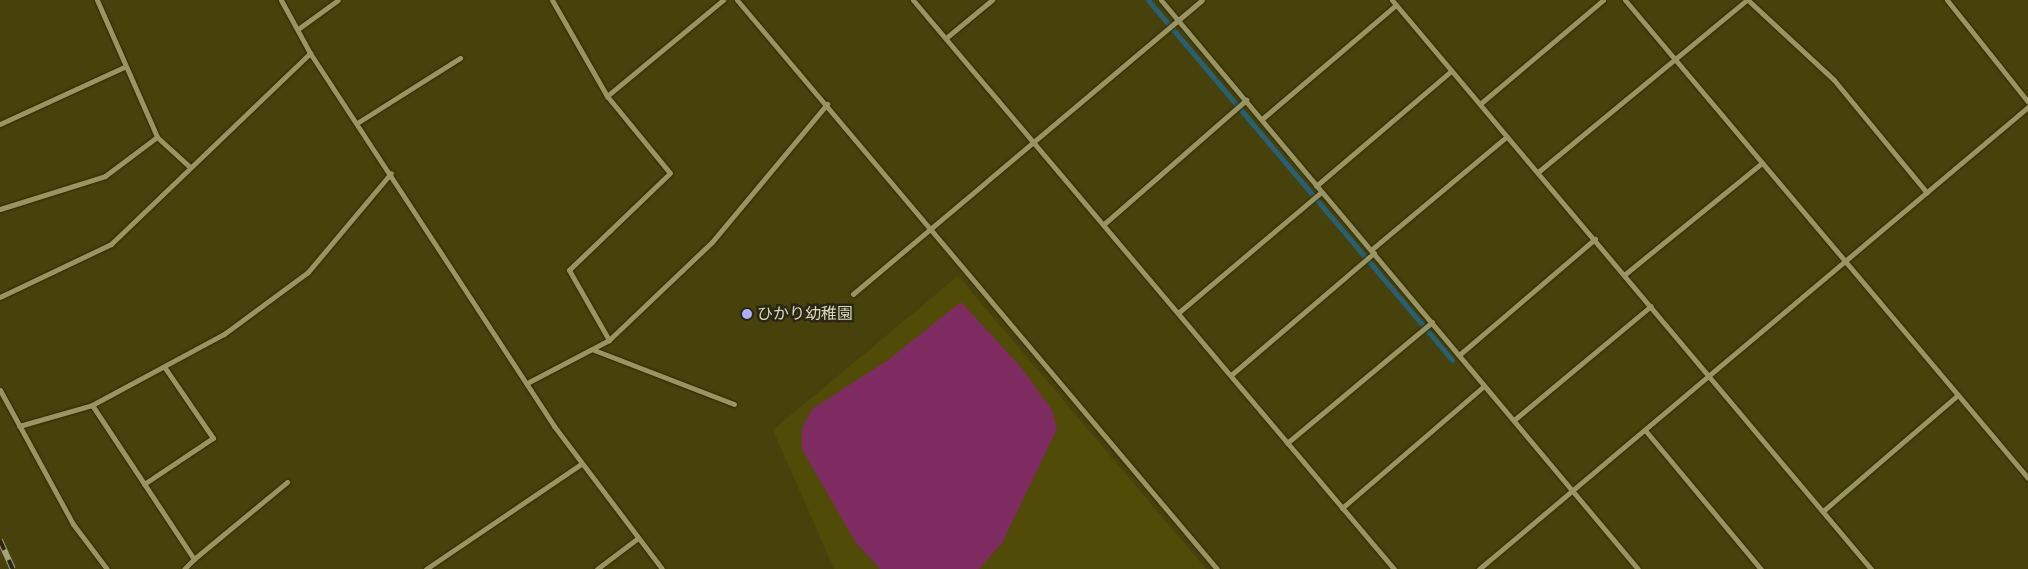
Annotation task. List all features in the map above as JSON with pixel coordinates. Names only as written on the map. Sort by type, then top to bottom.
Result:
[{"type":"street","points":[[97,0],[124,67],[157,137],[190,167]]},
{"type":"street","points":[[281,0],[310,54],[391,173],[581,464],[662,569]]},
{"type":"street","points":[[298,29],[338,0]]},
{"type":"street","points":[[552,0],[608,96],[670,173],[569,270],[609,340]]},
{"type":"street","points":[[608,96],[724,0]]},
{"type":"street","points":[[738,0],[1217,569]]},
{"type":"street","points":[[913,0],[1394,569]]},
{"type":"street","points":[[946,38],[992,0]]},
{"type":"street","points":[[1161,0],[1176,23],[1246,100],[1316,186],[1319,193],[1432,322],[1638,569]]},
{"type":"street","points":[[852,294],[1034,144],[1202,0]]},
{"type":"street","points":[[1392,0],[1450,72],[1480,104],[1506,137],[1596,239],[1708,376],[1871,569]]},
{"type":"street","points":[[1480,104],[1603,0]]},
{"type":"street","points":[[1625,0],[2028,478]]},
{"type":"street","points":[[1538,172],[1748,0],[1834,80],[1927,193]]},
{"type":"street","points":[[1947,0],[2028,102]]},
{"type":"street","points":[[1262,119],[1396,5]]},
{"type":"street","points":[[0,296],[111,244],[310,54]]},
{"type":"street","points":[[357,123],[460,58]]},
{"type":"street","points":[[0,124],[124,67]]},
{"type":"street","points":[[1316,186],[1450,72]]},
{"type":"street","points":[[1104,224],[1246,100]]},
{"type":"street","points":[[529,382],[594,350],[609,340],[712,242],[827,104]]},
{"type":"street","points":[[1479,569],[2028,107]]},
{"type":"street","points":[[0,209],[105,176],[157,137]]},
{"type":"street","points":[[1231,375],[1364,262],[1506,137]]},
{"type":"street","points":[[1624,275],[1762,163]]},
{"type":"street","points":[[19,426],[92,405],[165,368],[224,334],[308,272],[391,173]]},
{"type":"street","points":[[1178,313],[1319,193]]},
{"type":"street","points":[[1459,355],[1596,239]]},
{"type":"street","points":[[1514,420],[1651,306]]},
{"type":"street","points":[[1287,443],[1432,322]]},
{"type":"street","points":[[594,350],[734,404]]},
{"type":"street","points":[[144,484],[212,438],[165,368]]},
{"type":"street","points":[[1342,508],[1484,386]]},
{"type":"street","points":[[0,390],[73,524],[107,569]]},
{"type":"street","points":[[1823,511],[1958,395]]},
{"type":"street","points":[[92,405],[194,559]]},
{"type":"street","points":[[1645,430],[1761,569]]},
{"type":"street","points":[[426,569],[581,464]]},
{"type":"street","points":[[184,569],[288,482]]},
{"type":"street","points":[[597,569],[638,538]]},
{"type":"shaded area","points":[[958,276],[1206,569],[834,569],[773,430]]},
{"type":"shaded area","points":[[961,302],[1019,365],[1052,410],[1057,429],[1002,543],[979,569],[880,569],[854,540],[802,449],[802,428],[812,409],[888,360]]},
{"type":"waterway","points":[[1148,0],[1452,360]]},
{"type":"railway","points":[[0,540],[13,569]]},
{"type":"place","name":"ひかり幼稚園","points":[[747,314]]}]
